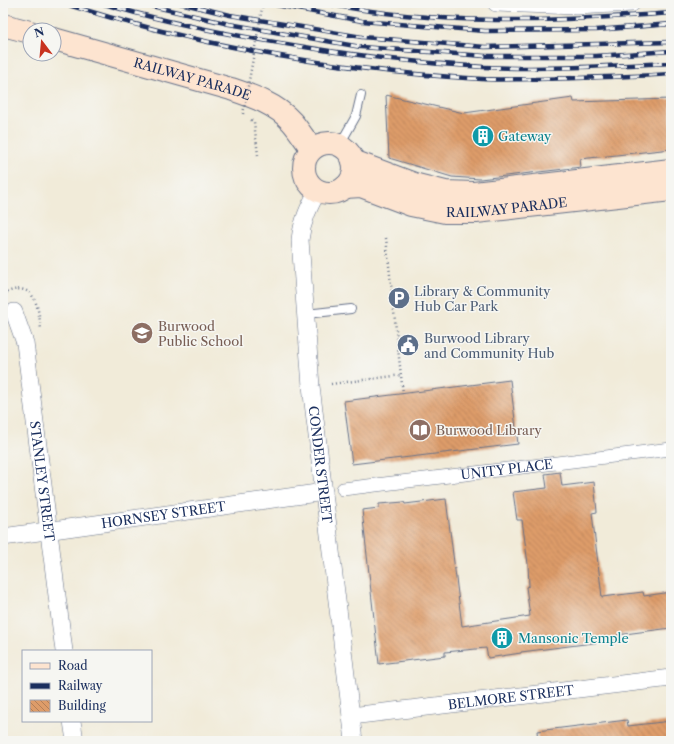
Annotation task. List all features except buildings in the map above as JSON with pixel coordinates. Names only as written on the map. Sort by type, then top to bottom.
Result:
[{"type":"main road","points":[[3,25],[22,30]]},
{"type":"main road","name":"RAILWAY PARADE","points":[[62,41],[255,97],[274,107],[291,121],[312,149]]},
{"type":"main road","points":[[328,143],[346,154],[354,170],[351,179],[345,186],[337,191],[327,192],[318,190],[309,182],[304,171],[307,156],[312,149],[319,145],[328,143]]},
{"type":"main road","name":"RAILWAY PARADE","points":[[346,154],[417,185],[445,192],[474,193],[671,170]]},
{"type":"main road","name":"RAILWAY PARADE","points":[[345,186],[361,186],[412,205],[445,212],[476,212],[671,190]]},
{"type":"street","points":[[496,3],[576,6],[632,3]]},
{"type":"street","name":"CONDER STREET","points":[[318,190],[307,209],[302,225],[300,240],[311,386],[354,741]]},
{"type":"street","name":"STANLEY STREET","points":[[14,312],[25,343],[64,650]]},
{"type":"street","name":"UNITY PLACE","points":[[344,489],[671,449]]},
{"type":"street","name":"HORNSEY STREET","points":[[3,537],[324,492]]},
{"type":"street","name":"BELMORE STREET","points":[[351,716],[671,678]]},
{"type":"street","points":[[72,722],[75,741]]},
{"type":"lane","points":[[346,154],[361,95]]},
{"type":"lane","points":[[306,314],[351,309]]},
{"type":"path","points":[[243,114],[263,3]]},
{"type":"path","points":[[254,122],[258,156]]},
{"type":"path","points":[[386,238],[404,394]]},
{"type":"path","points":[[3,294],[14,289],[21,289],[30,294],[37,302],[42,333]]},
{"type":"path","points":[[331,384],[402,375]]},
{"type":"railway","points":[[62,3],[165,32],[217,44],[323,63],[376,70],[482,79],[535,79],[671,74]]},
{"type":"railway","points":[[101,3],[167,21],[235,35],[331,51],[407,61],[484,67],[531,68],[671,63]]},
{"type":"railway","points":[[139,3],[229,24],[361,47],[485,56],[596,56],[671,51]]},
{"type":"railway","points":[[180,3],[230,15],[362,37],[485,47],[671,42]]},
{"type":"railway","points":[[266,3],[362,21],[485,31],[596,30],[671,24]]},
{"type":"railway","points":[[323,3],[409,16],[453,19],[540,20],[671,13]]},
{"type":"place","name":"Gateway","points":[[483,136]]},
{"type":"place","name":"Library & Community Hub Car Park","points":[[399,298]]},
{"type":"place","name":"Burwood Public School","points":[[142,333]]},
{"type":"place","name":"Burwood Library and Community Hub","points":[[408,345]]},
{"type":"place","name":"Burwood Library","points":[[420,430]]},
{"type":"place","name":"Mansonic Temple","points":[[502,638]]}]
